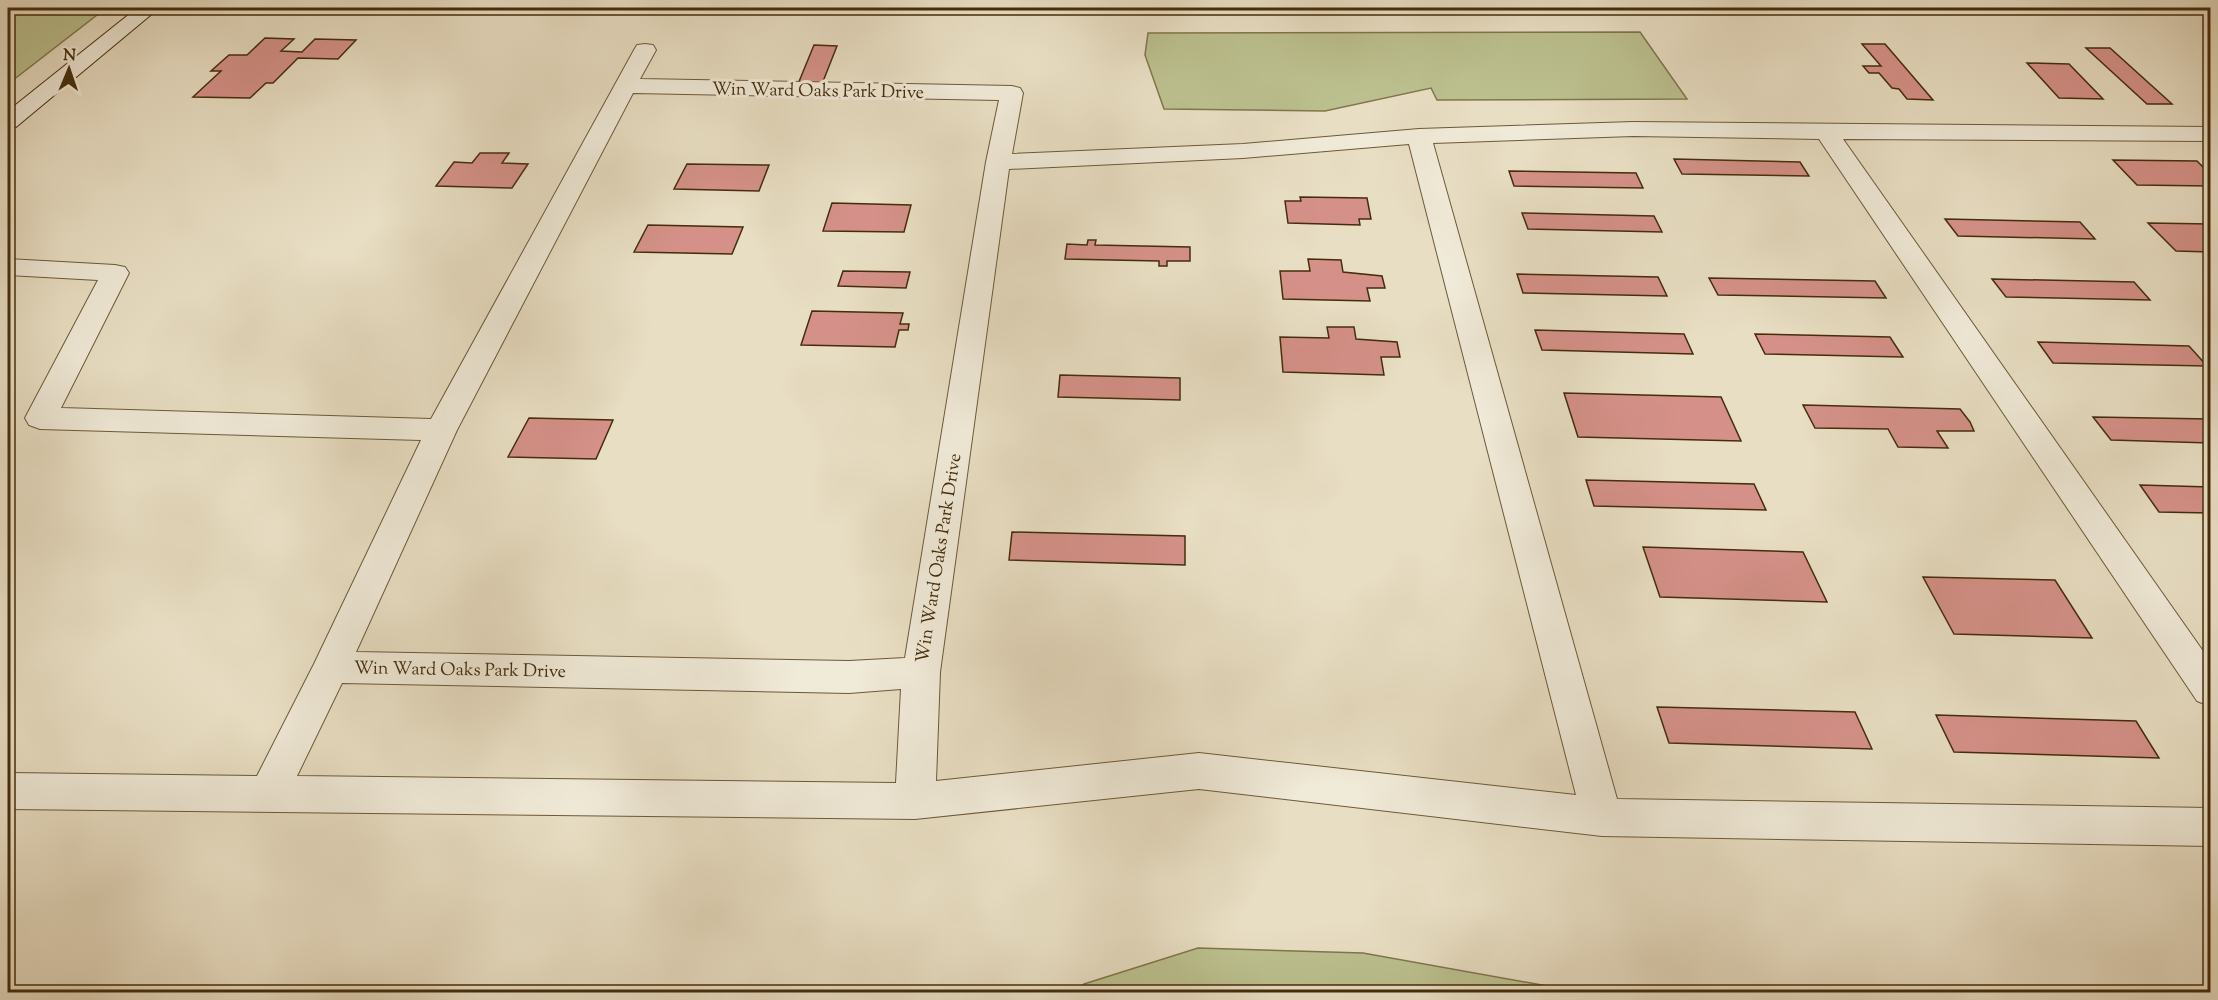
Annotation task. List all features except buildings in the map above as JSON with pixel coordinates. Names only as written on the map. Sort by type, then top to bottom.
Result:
[{"type":"street","points":[[8,122],[149,8]]},
{"type":"street","name":"Win Ward Oaks Park Drive","points":[[627,86],[1012,93],[998,162],[921,672],[849,677],[331,667],[441,430],[645,50]]},
{"type":"street","points":[[998,162],[1243,151],[1419,136],[1633,129],[2211,134]]},
{"type":"street","points":[[1826,132],[2211,690]]},
{"type":"street","points":[[1419,136],[1602,817]]},
{"type":"street","points":[[8,267],[115,273],[40,418],[441,430]]},
{"type":"street","points":[[268,794],[331,667]]},
{"type":"street","points":[[915,801],[921,672]]},
{"type":"street","points":[[8,791],[915,801],[1199,771],[1602,817],[2211,827]]},
{"type":"green space","points":[[8,8],[106,8],[8,84]]},
{"type":"green space","points":[[1640,32],[1687,99],[1437,100],[1431,88],[1325,111],[1164,109],[1145,55],[1148,33]]},
{"type":"green space","points":[[1198,948],[1363,953],[1581,992],[1073,992],[1084,984]]}]
